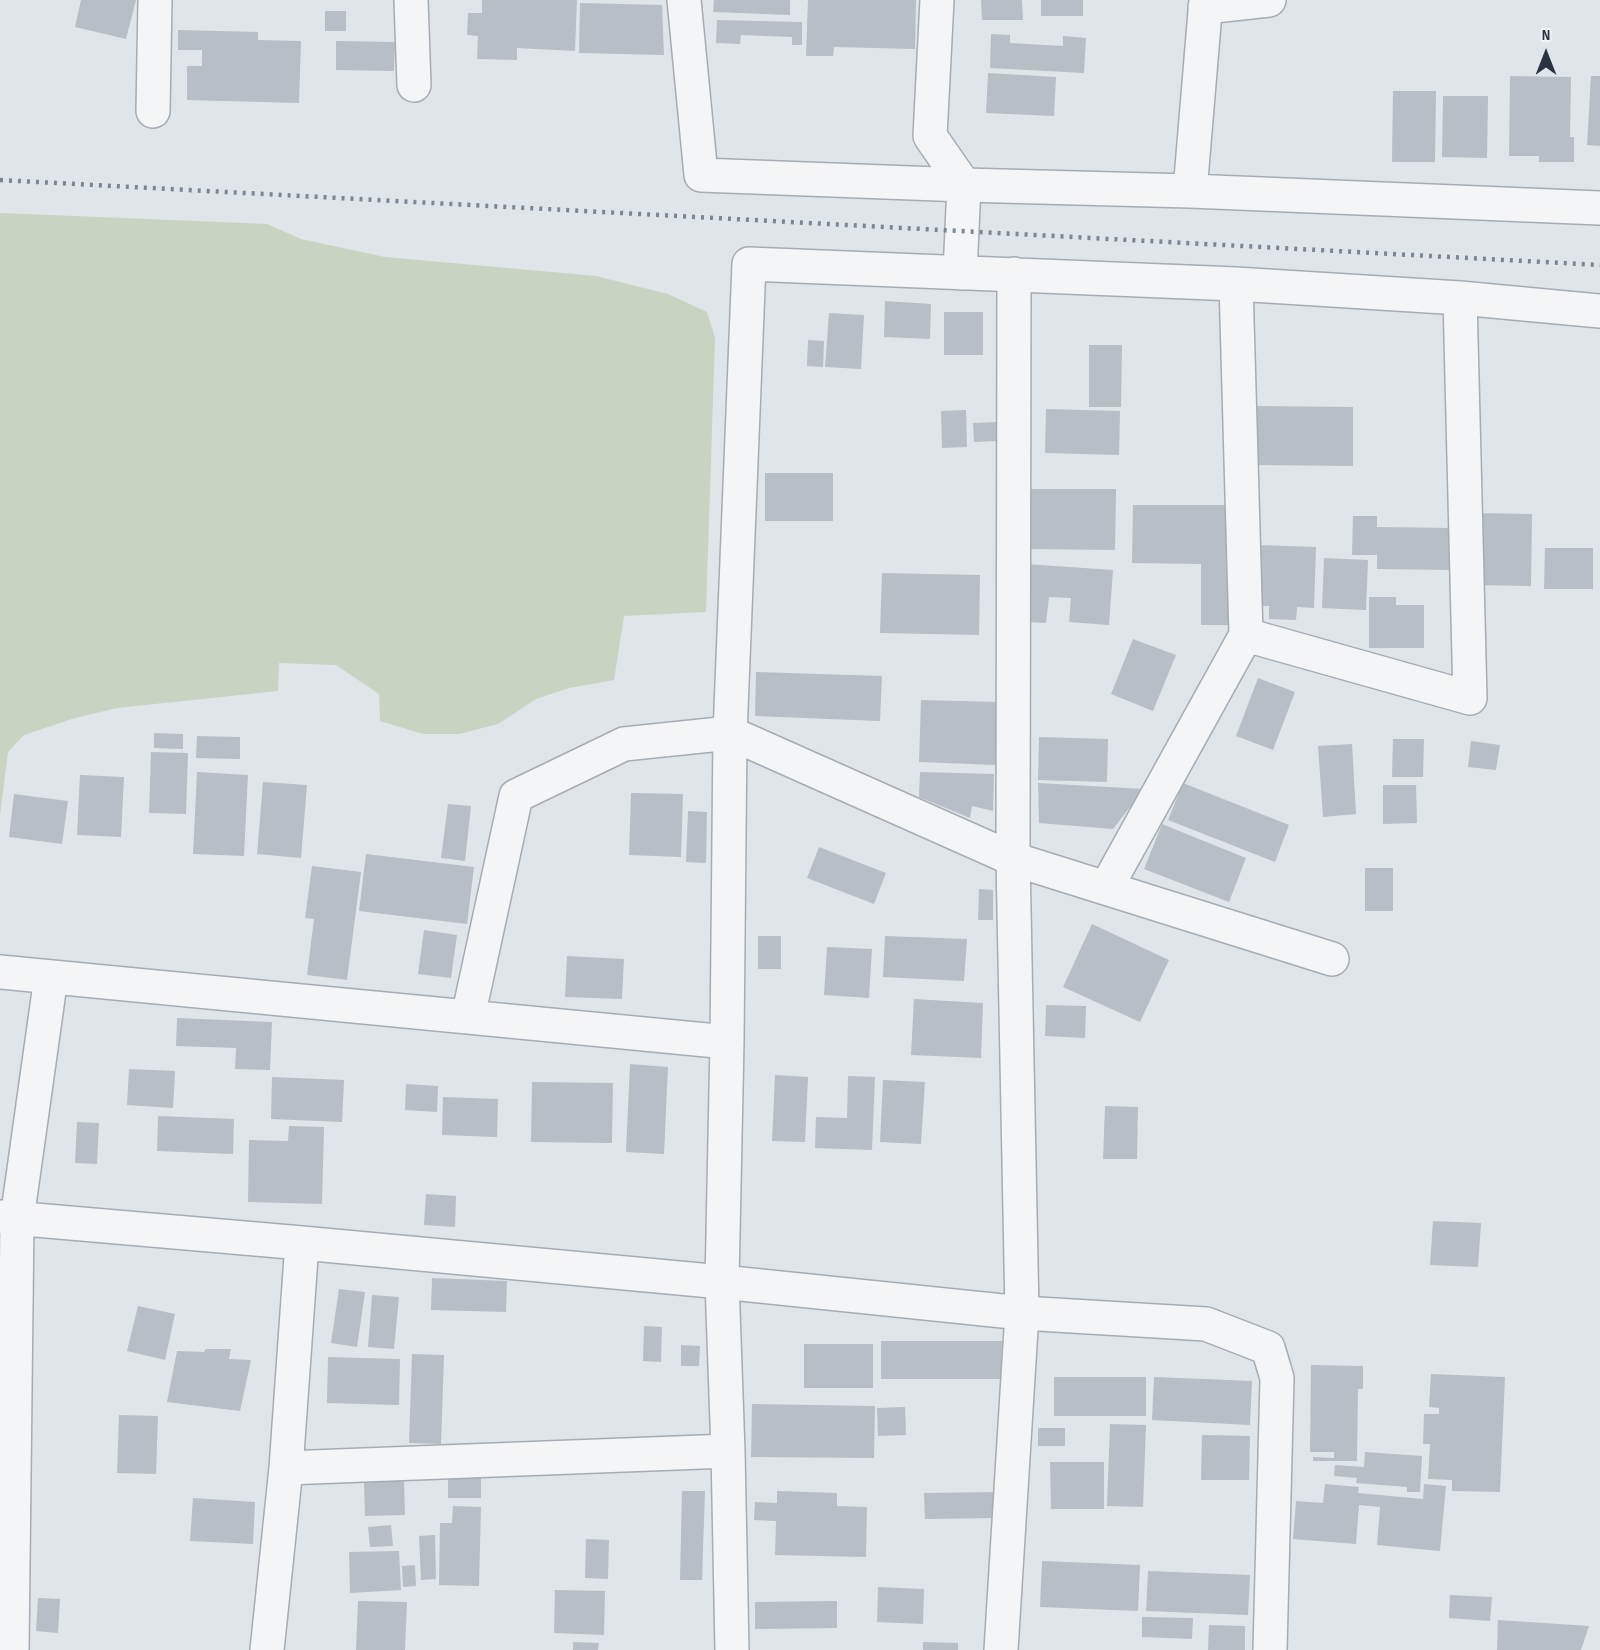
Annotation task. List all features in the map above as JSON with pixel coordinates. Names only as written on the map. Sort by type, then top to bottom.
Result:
[{"type":"street","points":[[153,111],[155,0]]},
{"type":"street","points":[[411,0],[414,85]]},
{"type":"street","points":[[684,0],[701,175],[1190,191],[1600,208]]},
{"type":"street","points":[[937,0],[930,136],[964,185],[960,273]]},
{"type":"street","points":[[1190,191],[1205,4],[1269,0]]},
{"type":"street","points":[[732,1650],[722,1282],[730,733],[749,264],[1236,284],[1460,298],[1600,311]]},
{"type":"street","points":[[1001,1650],[1022,1313],[1013,859],[1014,274]]},
{"type":"street","points":[[1106,888],[1246,636],[1236,284]]},
{"type":"street","points":[[1246,636],[1470,698],[1460,298]]},
{"type":"street","points":[[468,1017],[516,796],[624,744],[730,733],[1013,859],[1332,959]]},
{"type":"street","points":[[0,972],[727,1042]]},
{"type":"street","points":[[12,1650],[8,1218],[51,977]]},
{"type":"street","points":[[8,1218],[722,1282],[1022,1313],[1206,1324],[1268,1348],[1277,1378],[1270,1650]]},
{"type":"street","points":[[267,1650],[286,1468],[302,1243]]},
{"type":"street","points":[[286,1468],[728,1451]]},
{"type":"green space","points":[[0,213],[267,224],[301,239],[385,257],[596,276],[668,294],[707,312],[715,338],[706,612],[624,616],[614,680],[569,688],[536,699],[498,724],[459,734],[423,734],[380,721],[379,694],[336,665],[279,663],[278,691],[117,708],[75,718],[24,735],[8,752],[0,815]]},
{"type":"building","points":[[81,0],[136,0],[126,39],[75,27]]},
{"type":"building","points":[[482,0],[577,0],[575,51],[517,48],[517,60],[477,59],[478,36],[467,35],[468,13],[482,13]]},
{"type":"building","points":[[714,0],[790,0],[790,15],[713,12]]},
{"type":"building","points":[[808,0],[916,0],[915,49],[834,47],[833,56],[806,56]]},
{"type":"building","points":[[981,0],[1022,0],[1023,20],[982,20]]},
{"type":"building","points":[[1041,0],[1083,0],[1083,16],[1041,16]]},
{"type":"building","points":[[580,3],[662,5],[664,55],[579,53]]},
{"type":"building","points":[[325,11],[346,11],[346,31],[325,31]]},
{"type":"building","points":[[717,20],[802,22],[802,45],[792,45],[792,37],[741,35],[740,44],[716,43]]},
{"type":"building","points":[[178,30],[258,32],[258,40],[301,41],[299,103],[187,100],[187,66],[202,66],[202,50],[178,50]]},
{"type":"building","points":[[991,34],[1010,35],[1010,43],[1063,46],[1063,36],[1086,38],[1084,73],[990,68]]},
{"type":"building","points":[[336,41],[395,42],[394,71],[336,70]]},
{"type":"building","points":[[988,73],[1056,77],[1054,116],[986,113]]},
{"type":"building","points":[[1510,76],[1571,77],[1570,137],[1574,137],[1574,162],[1539,162],[1539,156],[1509,156]]},
{"type":"building","points":[[1591,76],[1600,76],[1600,146],[1587,145]]},
{"type":"building","points":[[1393,91],[1436,91],[1435,162],[1392,162]]},
{"type":"building","points":[[1443,96],[1488,96],[1487,158],[1442,157]]},
{"type":"building","points":[[885,301],[931,304],[930,339],[884,337]]},
{"type":"building","points":[[944,312],[983,312],[983,355],[944,355]]},
{"type":"building","points":[[829,313],[864,315],[861,369],[825,367]]},
{"type":"building","points":[[808,340],[824,341],[823,367],[807,366]]},
{"type":"building","points":[[1089,345],[1122,345],[1121,407],[1089,407]]},
{"type":"building","points":[[1256,406],[1353,407],[1353,466],[1256,465]]},
{"type":"building","points":[[1046,409],[1120,411],[1119,455],[1045,453]]},
{"type":"building","points":[[966,410],[967,447],[942,448],[941,411]]},
{"type":"building","points":[[997,422],[997,441],[974,442],[973,423]]},
{"type":"building","points":[[765,473],[833,473],[833,521],[765,521]]},
{"type":"building","points":[[1026,489],[1116,489],[1115,550],[1026,549]]},
{"type":"building","points":[[1133,505],[1230,505],[1230,625],[1201,625],[1201,564],[1132,563]]},
{"type":"building","points":[[1474,513],[1532,514],[1531,586],[1473,585]]},
{"type":"building","points":[[1353,516],[1377,516],[1377,527],[1452,528],[1452,570],[1377,569],[1377,555],[1352,555]]},
{"type":"building","points":[[1258,545],[1316,547],[1314,608],[1297,607],[1296,620],[1269,619],[1269,606],[1256,606]]},
{"type":"building","points":[[1545,548],[1593,548],[1593,589],[1544,589]]},
{"type":"building","points":[[1324,558],[1368,560],[1366,610],[1322,608]]},
{"type":"building","points":[[1026,564],[1113,570],[1109,625],[1069,622],[1071,598],[1049,597],[1046,623],[1027,622]]},
{"type":"building","points":[[882,573],[980,575],[979,635],[880,633]]},
{"type":"building","points":[[1369,597],[1396,597],[1396,605],[1424,605],[1424,648],[1369,648]]},
{"type":"building","points":[[1133,639],[1176,655],[1153,711],[1111,694]]},
{"type":"building","points":[[756,672],[882,676],[880,721],[755,716]]},
{"type":"building","points":[[1258,678],[1295,692],[1273,750],[1236,736]]},
{"type":"building","points":[[921,700],[999,702],[997,765],[919,762]]},
{"type":"building","points":[[154,733],[183,734],[183,749],[154,748]]},
{"type":"building","points":[[197,736],[240,737],[240,759],[196,758]]},
{"type":"building","points":[[1039,737],[1108,739],[1107,782],[1038,780]]},
{"type":"building","points":[[1393,739],[1424,739],[1423,777],[1392,777]]},
{"type":"building","points":[[1471,741],[1500,745],[1496,770],[1468,767]]},
{"type":"building","points":[[1352,744],[1356,814],[1323,817],[1318,746]]},
{"type":"building","points":[[151,752],[188,753],[186,814],[149,813]]},
{"type":"building","points":[[197,772],[248,775],[244,856],[193,854]]},
{"type":"building","points":[[920,772],[994,774],[993,811],[972,806],[970,818],[919,797]]},
{"type":"building","points":[[80,775],[124,777],[121,837],[77,835]]},
{"type":"building","points":[[263,782],[307,785],[301,858],[257,854]]},
{"type":"building","points":[[1038,783],[1144,789],[1113,829],[1039,823]]},
{"type":"building","points":[[1183,783],[1289,825],[1275,862],[1168,820]]},
{"type":"building","points":[[1383,785],[1416,785],[1417,823],[1383,824]]},
{"type":"building","points":[[631,793],[683,794],[681,857],[629,855]]},
{"type":"building","points":[[14,794],[68,801],[62,844],[9,837]]},
{"type":"building","points":[[448,804],[471,806],[465,861],[441,858]]},
{"type":"building","points":[[688,811],[707,812],[706,863],[686,862]]},
{"type":"building","points":[[1162,824],[1246,858],[1229,902],[1144,869]]},
{"type":"building","points":[[819,847],[886,873],[874,904],[807,878]]},
{"type":"building","points":[[366,854],[474,867],[467,924],[359,911]]},
{"type":"building","points":[[312,866],[361,872],[347,980],[307,975],[314,919],[305,918]]},
{"type":"building","points":[[1365,868],[1393,868],[1393,911],[1365,911]]},
{"type":"building","points":[[979,889],[993,890],[993,920],[978,920]]},
{"type":"building","points":[[1092,924],[1169,960],[1140,1022],[1063,987]]},
{"type":"building","points":[[424,930],[457,935],[451,978],[418,974]]},
{"type":"building","points":[[758,936],[781,936],[781,969],[758,969]]},
{"type":"building","points":[[885,936],[967,939],[964,981],[883,977]]},
{"type":"building","points":[[827,947],[872,949],[869,998],[824,995]]},
{"type":"building","points":[[567,956],[624,959],[622,999],[565,997]]},
{"type":"building","points":[[914,999],[983,1003],[981,1058],[911,1055]]},
{"type":"building","points":[[1046,1005],[1086,1006],[1085,1038],[1045,1036]]},
{"type":"building","points":[[177,1018],[272,1022],[270,1070],[235,1069],[236,1048],[176,1046]]},
{"type":"building","points":[[630,1064],[668,1067],[664,1154],[626,1152]]},
{"type":"building","points":[[129,1069],[175,1071],[173,1108],[127,1105]]},
{"type":"building","points":[[775,1075],[808,1077],[805,1142],[772,1141]]},
{"type":"building","points":[[848,1076],[875,1077],[872,1150],[815,1148],[816,1117],[847,1118]]},
{"type":"building","points":[[272,1077],[344,1080],[342,1122],[271,1119]]},
{"type":"building","points":[[883,1080],[925,1082],[921,1144],[880,1142]]},
{"type":"building","points":[[532,1082],[613,1083],[612,1143],[531,1142]]},
{"type":"building","points":[[406,1084],[438,1086],[437,1112],[405,1110]]},
{"type":"building","points":[[443,1097],[498,1099],[497,1137],[442,1135]]},
{"type":"building","points":[[1105,1106],[1138,1107],[1137,1159],[1103,1159]]},
{"type":"building","points":[[158,1116],[234,1119],[233,1154],[157,1151]]},
{"type":"building","points":[[77,1122],[99,1123],[97,1164],[75,1163]]},
{"type":"building","points":[[289,1126],[324,1127],[322,1204],[248,1202],[249,1140],[288,1141]]},
{"type":"building","points":[[426,1194],[456,1196],[455,1227],[424,1225]]},
{"type":"building","points":[[1433,1221],[1481,1223],[1478,1267],[1430,1265]]},
{"type":"building","points":[[432,1278],[507,1281],[506,1312],[431,1310]]},
{"type":"building","points":[[339,1289],[365,1292],[357,1347],[331,1343]]},
{"type":"building","points":[[372,1295],[399,1297],[394,1349],[368,1347]]},
{"type":"building","points":[[138,1306],[175,1314],[165,1360],[127,1351]]},
{"type":"building","points":[[644,1326],[662,1327],[661,1362],[643,1361]]},
{"type":"building","points":[[881,1341],[1002,1341],[1001,1379],[881,1379]]},
{"type":"building","points":[[804,1344],[873,1344],[873,1388],[804,1388]]},
{"type":"building","points":[[681,1345],[700,1346],[699,1366],[681,1366]]},
{"type":"building","points":[[206,1349],[231,1349],[229,1359],[251,1360],[240,1411],[167,1402],[177,1351],[204,1352]]},
{"type":"building","points":[[412,1354],[444,1355],[441,1444],[409,1443]]},
{"type":"building","points":[[328,1357],[400,1359],[399,1405],[327,1403]]},
{"type":"building","points":[[1311,1365],[1363,1366],[1363,1389],[1358,1389],[1357,1461],[1313,1461],[1313,1457],[1334,1458],[1334,1452],[1310,1452]]},
{"type":"building","points":[[1431,1374],[1505,1377],[1500,1492],[1452,1491],[1452,1480],[1428,1479],[1430,1444],[1423,1444],[1424,1414],[1439,1414],[1439,1408],[1429,1407]]},
{"type":"building","points":[[1054,1377],[1146,1377],[1146,1416],[1054,1416]]},
{"type":"building","points":[[1154,1377],[1252,1381],[1250,1425],[1152,1420]]},
{"type":"building","points":[[752,1404],[875,1406],[874,1458],[751,1457]]},
{"type":"building","points":[[905,1407],[906,1435],[878,1436],[877,1408]]},
{"type":"building","points":[[119,1415],[158,1416],[156,1474],[117,1473]]},
{"type":"building","points":[[1110,1424],[1146,1425],[1143,1507],[1107,1506]]},
{"type":"building","points":[[1038,1428],[1065,1428],[1065,1446],[1038,1446]]},
{"type":"building","points":[[1202,1435],[1250,1436],[1249,1480],[1201,1480]]},
{"type":"building","points":[[1365,1452],[1422,1456],[1420,1492],[1407,1492],[1407,1487],[1356,1483],[1357,1478],[1334,1476],[1335,1465],[1364,1467]]},
{"type":"building","points":[[1050,1462],[1104,1462],[1104,1509],[1051,1509]]},
{"type":"building","points":[[448,1477],[481,1477],[481,1498],[448,1498]]},
{"type":"building","points":[[404,1480],[405,1515],[365,1516],[364,1481]]},
{"type":"building","points":[[1325,1484],[1359,1487],[1358,1493],[1423,1499],[1424,1484],[1446,1486],[1440,1551],[1377,1545],[1380,1507],[1359,1505],[1356,1544],[1293,1539],[1296,1501],[1323,1503]]},
{"type":"building","points":[[682,1491],[705,1491],[702,1580],[680,1580]]},
{"type":"building","points":[[777,1491],[837,1493],[837,1506],[867,1507],[866,1557],[775,1555],[776,1521],[754,1520],[755,1502],[777,1503]]},
{"type":"building","points":[[997,1492],[997,1518],[925,1519],[924,1493]]},
{"type":"building","points":[[193,1498],[255,1502],[253,1544],[190,1541]]},
{"type":"building","points":[[453,1506],[481,1507],[479,1586],[439,1585],[440,1523],[452,1523]]},
{"type":"building","points":[[391,1525],[393,1546],[370,1547],[368,1527]]},
{"type":"building","points":[[435,1535],[436,1579],[421,1580],[419,1536]]},
{"type":"building","points":[[586,1539],[609,1540],[608,1579],[585,1578]]},
{"type":"building","points":[[399,1551],[401,1590],[350,1593],[349,1552]]},
{"type":"building","points":[[1042,1561],[1140,1565],[1138,1611],[1040,1607]]},
{"type":"building","points":[[415,1565],[416,1586],[403,1587],[402,1566]]},
{"type":"building","points":[[1148,1571],[1250,1575],[1248,1615],[1146,1611]]},
{"type":"building","points":[[878,1587],[924,1589],[923,1624],[877,1622]]},
{"type":"building","points":[[555,1590],[605,1591],[604,1635],[554,1633]]},
{"type":"building","points":[[1450,1595],[1492,1597],[1490,1621],[1449,1618]]},
{"type":"building","points":[[38,1598],[60,1599],[58,1633],[36,1631]]},
{"type":"building","points":[[358,1601],[407,1602],[405,1650],[356,1650]]},
{"type":"building","points":[[837,1601],[837,1628],[755,1629],[755,1602]]},
{"type":"building","points":[[1142,1617],[1193,1618],[1192,1639],[1142,1637]]},
{"type":"building","points":[[1498,1620],[1589,1626],[1581,1650],[1497,1650]]},
{"type":"building","points":[[1209,1625],[1245,1626],[1245,1650],[1208,1650]]},
{"type":"building","points":[[573,1642],[599,1643],[598,1650],[573,1650]]},
{"type":"building","points":[[923,1642],[958,1643],[958,1650],[923,1650]]},
{"type":"railway","points":[[0,180],[1600,265]]}]
